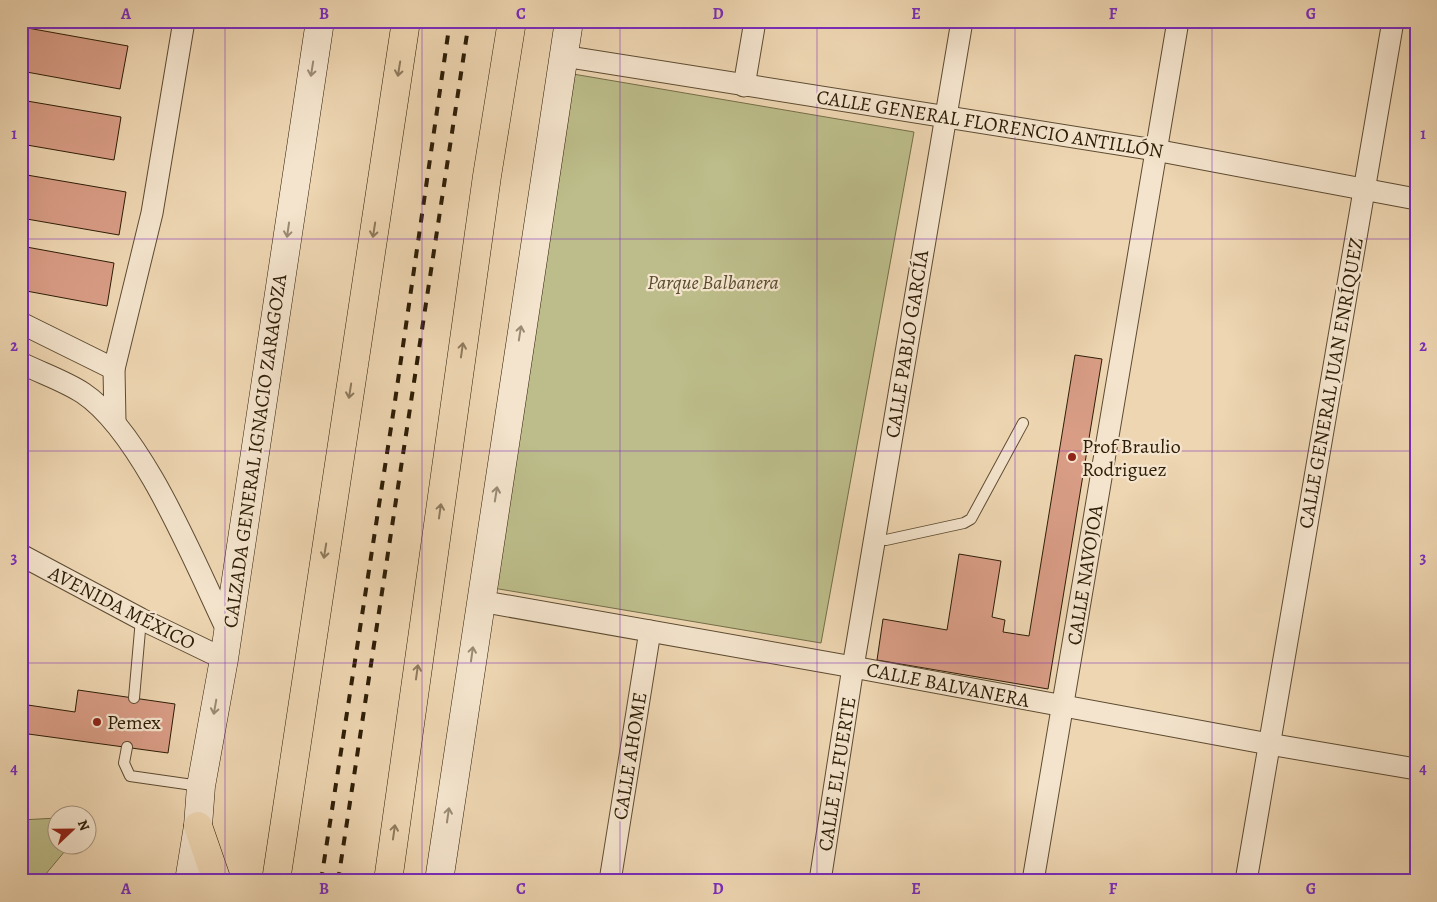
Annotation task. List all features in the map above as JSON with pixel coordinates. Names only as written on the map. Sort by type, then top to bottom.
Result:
[{"type":"highway","points":[[276,881],[406,21]]},
{"type":"highway","points":[[388,881],[487,176],[512,21]]},
{"type":"highway","points":[[198,826],[217,881]]},
{"type":"main road","name":"CALZADA GENERAL IGNACIO ZARAGOZA","points":[[189,881],[198,826],[201,786],[224,659],[320,21]]},
{"type":"main road","points":[[439,881],[568,21]]},
{"type":"street","points":[[115,422],[114,369],[152,213],[184,21]]},
{"type":"street","points":[[744,86],[755,21]]},
{"type":"street","name":"CALLE PABLO GARCÍA","points":[[853,667],[944,116],[962,21]]},
{"type":"street","name":"CALLE NAVOJOA","points":[[1033,881],[1178,21]]},
{"type":"street","name":"CALLE GENERAL JUAN ENRÍQUEZ","points":[[1246,881],[1393,21]]},
{"type":"street","name":"CALLE GENERAL FLORENCIO ANTILLÓN","points":[[563,56],[1155,150],[1416,199]]},
{"type":"street","points":[[21,323],[114,369]]},
{"type":"street","points":[[21,363],[82,392],[115,422],[159,491],[228,632]]},
{"type":"street","name":"AVENIDA MÉXICO","points":[[21,556],[141,619],[224,659]]},
{"type":"street","name":"CALLE BALVANERA","points":[[480,601],[1416,769]]},
{"type":"street","name":"CALLE AHOME","points":[[610,881],[650,631]]},
{"type":"street","name":"CALLE EL FUERTE","points":[[820,881],[853,667]]},
{"type":"lane","points":[[875,539],[886,540],[968,522],[1023,423]]},
{"type":"lane","points":[[134,698],[141,619]]},
{"type":"lane","points":[[127,747],[124,763],[130,776],[201,786]]},
{"type":"green space","name":"Parque Balbanera","points":[[573,74],[914,132],[821,643],[493,588]]},
{"type":"green space","points":[[48,818],[48,854],[62,854],[40,881],[21,881],[21,820]]},
{"type":"building","points":[[22,27],[128,46],[120,89],[21,71]]},
{"type":"building","points":[[21,100],[121,117],[114,160],[21,144]]},
{"type":"building","points":[[21,174],[126,192],[119,235],[21,218]]},
{"type":"building","points":[[21,246],[114,263],[107,306],[21,290]]},
{"type":"building","name":"Prof Braulio Rodriguez","points":[[1075,355],[1102,359],[1048,689],[877,660],[883,619],[947,630],[959,554],[1001,561],[992,617],[1005,620],[1003,632],[1029,636]]},
{"type":"building","name":"Pemex","points":[[78,690],[175,704],[168,753],[21,733],[21,704],[75,712]]},
{"type":"railway","points":[[321,881],[394,408],[450,21]]},
{"type":"railway","points":[[338,881],[469,21]]},
{"type":"place","name":"Prof Braulio Rodriguez","points":[[1072,457]]},
{"type":"place","name":"Pemex","points":[[97,722]]}]
